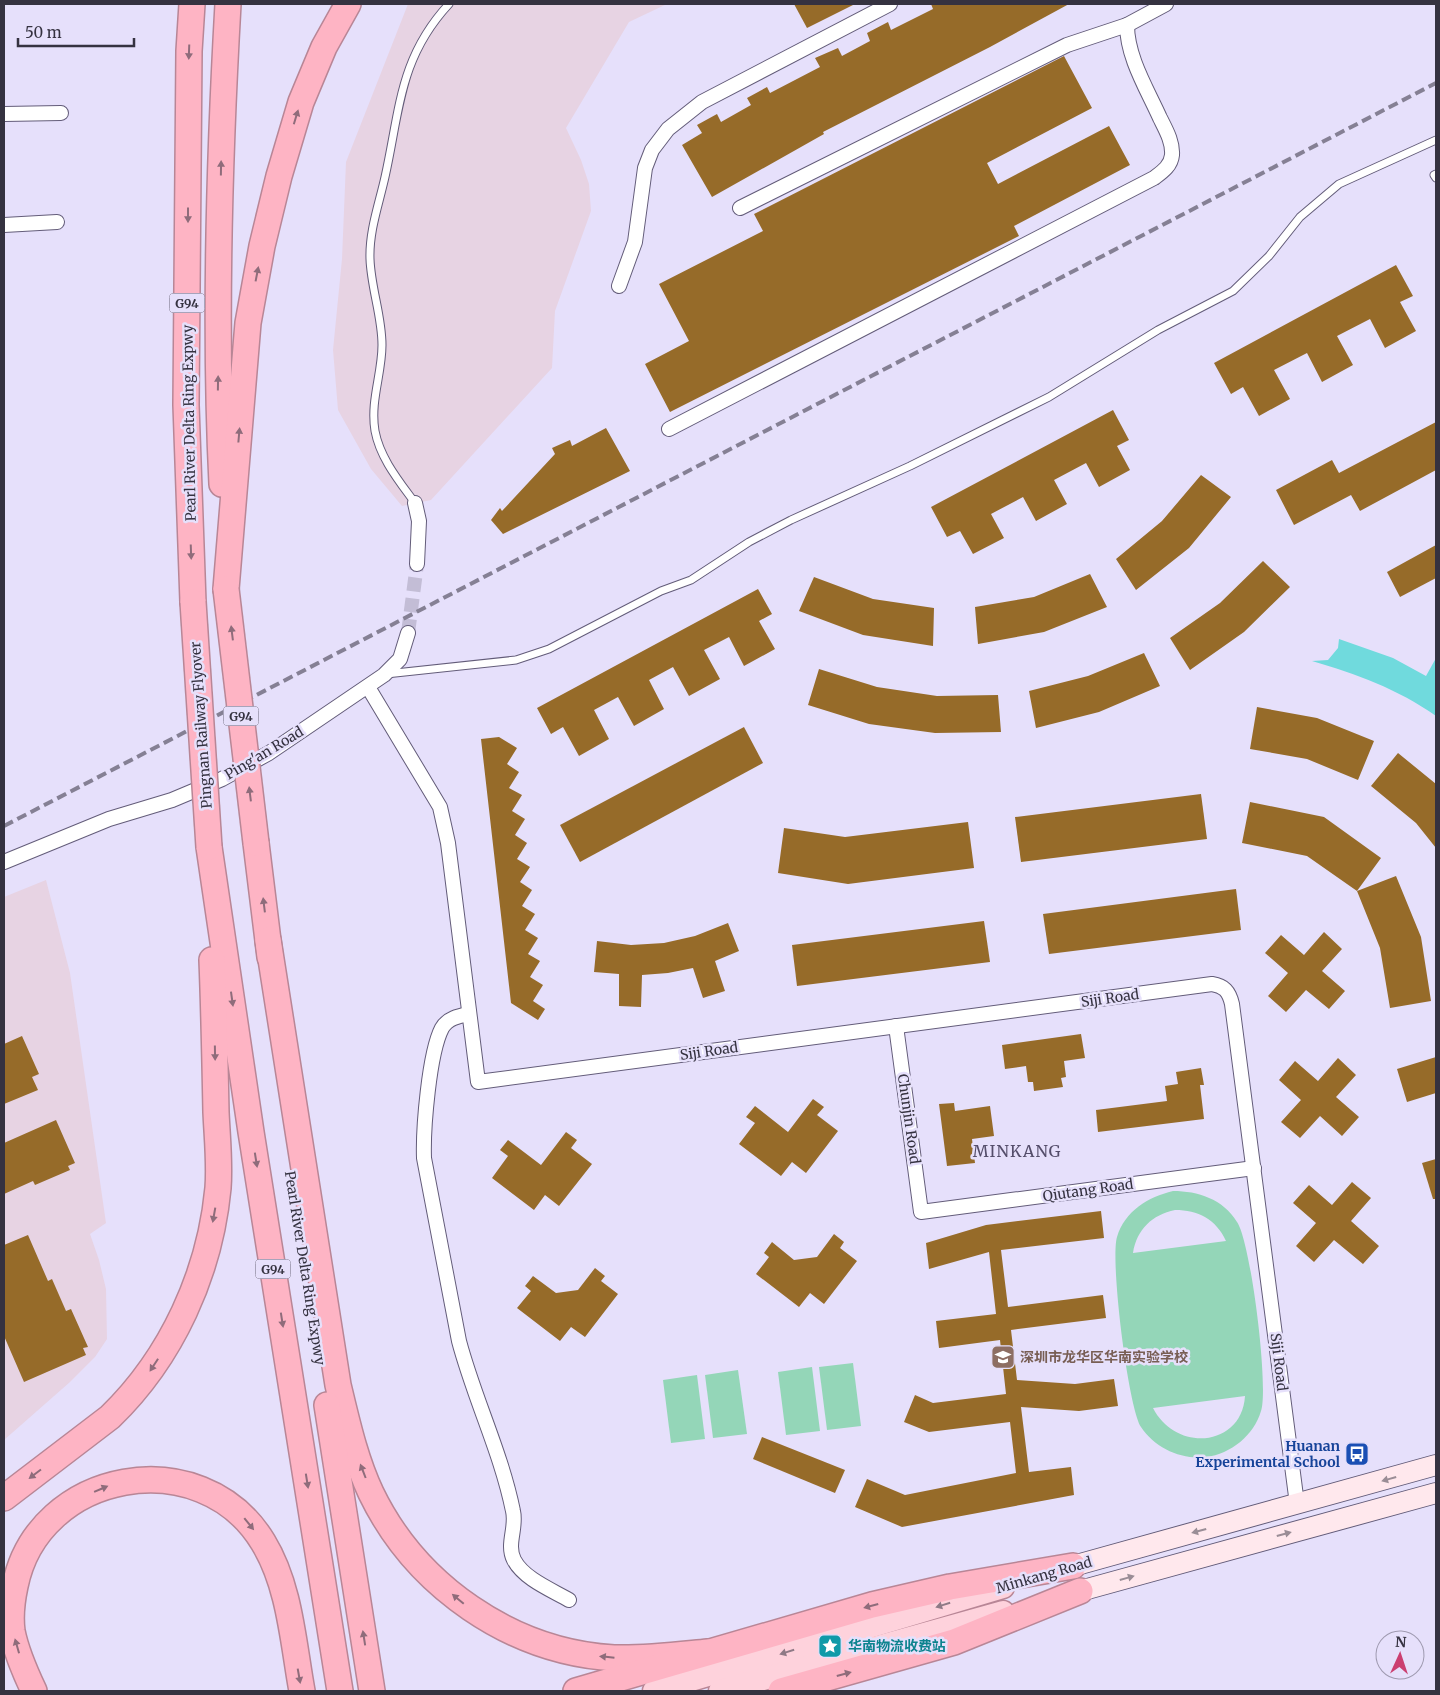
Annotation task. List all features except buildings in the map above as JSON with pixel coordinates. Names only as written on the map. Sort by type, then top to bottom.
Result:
[{"type":"highway","name":"Pearl River Delta Ring Expwy","points":[[192,4],[189,51],[186,405],[193,602]]},
{"type":"highway","name":"Pearl River Delta Ring Expwy","points":[[228,4],[222,107],[218,396],[226,589],[268,940],[284,1136],[372,1689]]},
{"type":"highway","points":[[226,589],[248,323],[262,246],[279,176],[301,102],[324,47],[348,4]]},
{"type":"highway","name":"Pingnan Railway Flyover","points":[[193,602],[209,847]]},
{"type":"highway","points":[[4,1498],[110,1417],[138,1389],[172,1335],[200,1272],[209,1242],[218,1186],[209,847]]},
{"type":"highway","name":"G94","points":[[209,847],[251,1132],[340,1691]]},
{"type":"highway","points":[[268,940],[338,1385],[351,1441],[371,1493],[394,1535],[426,1572],[469,1608],[507,1629],[541,1643],[574,1653],[614,1658],[655,1658],[708,1652]]},
{"type":"highway","points":[[34,1691],[22,1664],[12,1630],[12,1601],[18,1572],[30,1544],[49,1519],[72,1502],[106,1486],[142,1478],[172,1480],[201,1490],[228,1504],[243,1517],[263,1541],[276,1566],[285,1597],[302,1691]]},
{"type":"highway","points":[[576,1691],[708,1652],[911,1596],[1073,1566]]},
{"type":"highway","points":[[780,1691],[954,1642],[1080,1591]]},
{"type":"main road","name":"Minkang Road","points":[[654,1691],[1073,1566],[1436,1466]]},
{"type":"main road","name":"Minkang Road","points":[[720,1691],[1436,1493]]},
{"type":"main road","points":[[1223,1525],[1230,1549]]},
{"type":"street","points":[[619,286],[635,242],[645,168],[652,150],[668,130],[702,102],[890,4]]},
{"type":"street","points":[[740,208],[1067,45],[1127,25],[1166,4]]},
{"type":"street","points":[[669,429],[1154,178],[1166,169],[1172,157],[1171,141],[1136,66],[1127,40],[1127,25]]},
{"type":"street","points":[[4,114],[61,113]]},
{"type":"street","points":[[4,225],[57,222]]},
{"type":"street","points":[[415,503],[419,520],[417,564]]},
{"type":"street","name":"Ping'an Road","points":[[4,862],[109,819],[172,800],[222,780],[268,753],[384,675],[400,659],[408,633]]},
{"type":"street","points":[[368,687],[440,807],[448,843],[469,1014],[450,1020],[443,1027],[437,1043],[423,1138],[424,1158],[459,1341],[466,1370],[502,1466],[514,1514],[511,1549],[514,1560],[532,1578],[570,1600]]},
{"type":"street","name":"Siji Road","points":[[469,1014],[478,1082],[1212,984],[1220,986],[1226,990],[1232,1004],[1297,1504]]},
{"type":"street","name":"Chunjin Road","points":[[896,1026],[922,1212]]},
{"type":"street","name":"Qiutang Road","points":[[922,1212],[1254,1168]]},
{"type":"lane","points":[[415,503],[380,450],[375,431],[373,407],[382,350],[382,326],[370,259],[371,242],[398,102],[408,68],[420,42],[436,18],[449,4]]},
{"type":"lane","points":[[384,675],[516,660],[549,648],[661,591],[691,580],[749,542],[791,520],[910,466],[1048,397],[1158,330],[1233,291],[1269,256],[1300,217],[1339,184],[1436,140]]},
{"type":"lane","points":[[1436,174],[1434,175],[1436,178]]},
{"type":"shaded area","points":[[408,4],[667,4],[629,22],[566,128],[581,160],[589,184],[591,211],[555,311],[552,368],[431,500],[402,506],[371,469],[338,410],[333,350],[342,259],[346,162]]},
{"type":"shaded area","points":[[1339,639],[1393,658],[1426,676],[1436,658],[1436,716],[1392,690],[1345,671],[1312,661],[1328,660],[1338,648]]},
{"type":"shaded area","points":[[46,880],[70,973],[106,1223],[90,1234],[106,1289],[107,1339],[95,1357],[70,1382],[4,1440],[4,897]]},
{"type":"shaded area","points":[[1173,1191],[1192,1193],[1209,1198],[1225,1207],[1237,1222],[1242,1235],[1253,1285],[1263,1375],[1261,1411],[1253,1428],[1240,1442],[1224,1452],[1206,1457],[1187,1457],[1169,1451],[1161,1447],[1147,1434],[1141,1427],[1136,1414],[1126,1364],[1116,1274],[1115,1251],[1117,1237],[1126,1220],[1139,1206]],"holes":[[[1175,1210],[1183,1210],[1205,1217],[1217,1227],[1226,1241],[1133,1253],[1138,1237],[1147,1224],[1159,1215]],[[1245,1396],[1241,1413],[1233,1426],[1221,1434],[1206,1438],[1191,1437],[1177,1432],[1163,1422],[1153,1408]]]},
{"type":"shaded area","points":[[853,1363],[861,1426],[827,1430],[819,1367]]},
{"type":"shaded area","points":[[812,1367],[820,1431],[786,1435],[778,1372]]},
{"type":"shaded area","points":[[738,1370],[747,1434],[713,1438],[705,1375]]},
{"type":"shaded area","points":[[697,1375],[705,1439],[671,1443],[663,1380]]},
{"type":"tunnel","points":[[408,633],[417,564]]},
{"type":"railway","points":[[4,826],[1436,83]]},
{"type":"place","name":"深圳市龙华区华南实验学校","points":[[1003,1357]]},
{"type":"place","name":"Huanan Experimental School","points":[[1357,1454]]},
{"type":"place","name":"华南物流收费站","points":[[830,1646]]},
{"type":"district","name":"MINKANG","points":[[1017,1151]]}]
